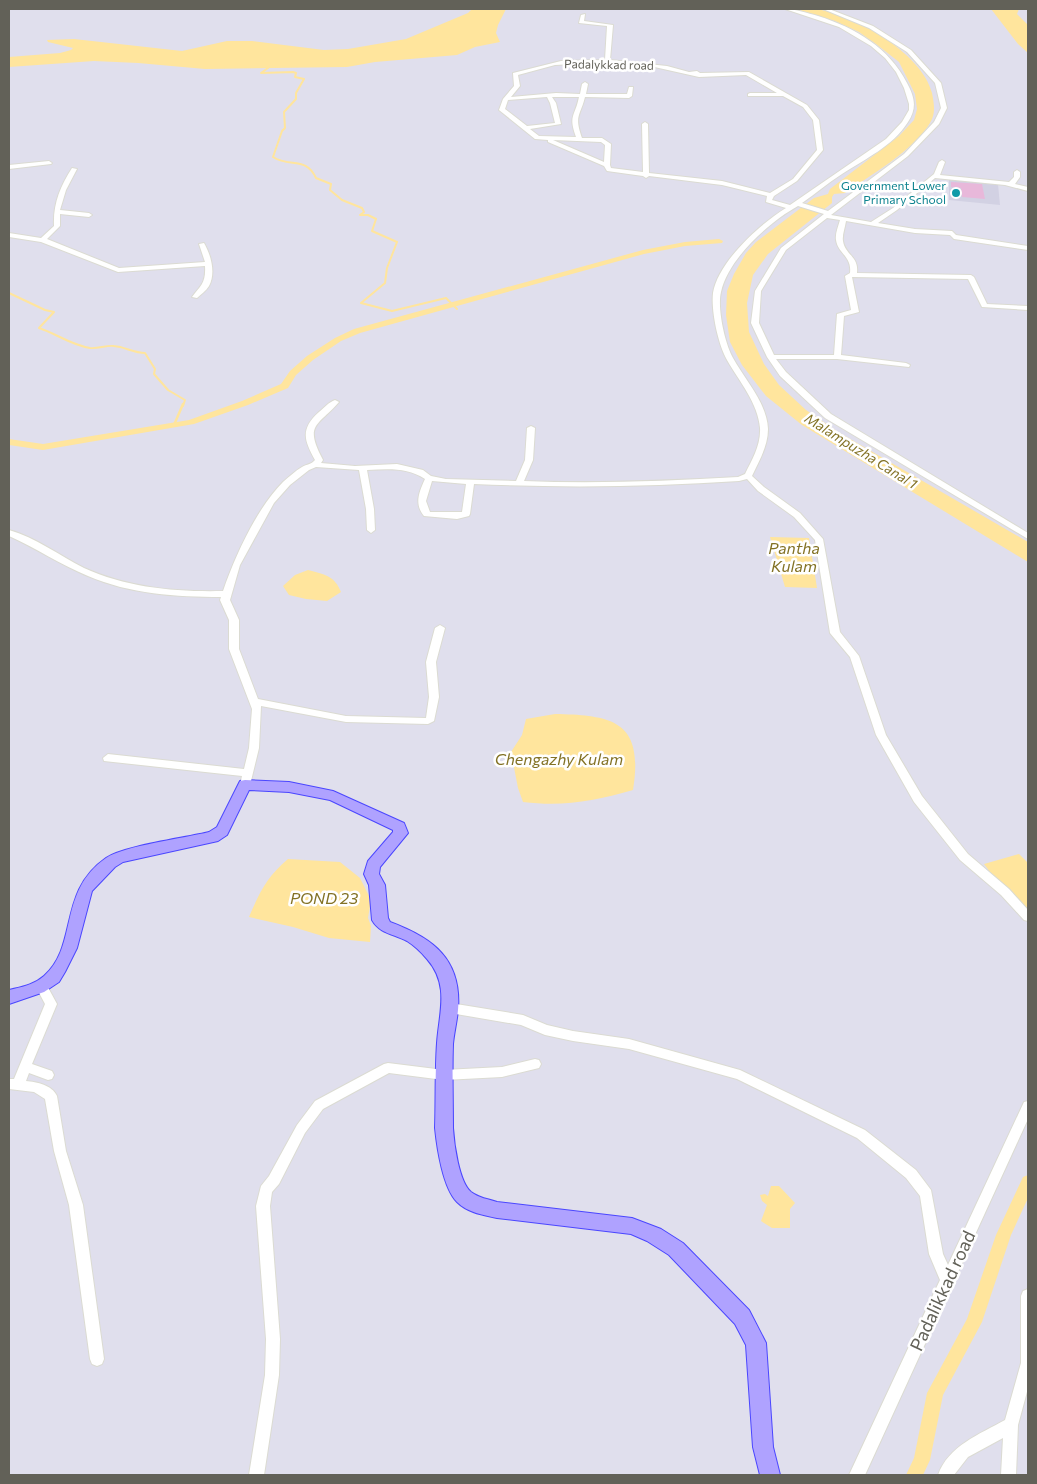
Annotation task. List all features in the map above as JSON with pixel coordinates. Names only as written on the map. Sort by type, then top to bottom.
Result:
[{"type":"main road","points":[[9,997],[31,991],[53,978],[73,939],[84,892],[106,864],[120,857],[213,837],[222,831],[247,779],[333,796],[399,827],[401,833],[373,865],[371,870],[377,885],[380,920],[385,926],[411,936],[425,945],[443,966],[447,978],[450,1008],[445,1042],[445,1142],[456,1186],[464,1197],[477,1205],[497,1210],[632,1226],[654,1235],[676,1249],[742,1317],[756,1342],[766,1470]]},
{"type":"street","points":[[108,758],[247,779],[254,748],[257,708],[234,649],[234,620],[226,600],[227,594],[236,565],[270,502],[306,468],[315,465],[363,468],[397,466],[420,472],[429,478],[519,484],[675,483],[739,479],[748,476],[761,449],[764,422],[725,349],[719,318],[717,292],[729,267],[758,231],[891,137],[910,115],[913,104],[900,72],[880,50],[856,33],[832,23],[787,9]]},
{"type":"street","points":[[825,9],[871,27],[909,51],[938,83],[944,108],[937,123],[906,156],[783,249],[758,291],[755,323],[771,357],[783,374],[828,416],[1028,536]]},
{"type":"street","points":[[583,15],[581,22],[610,25],[607,63]]},
{"type":"street","name":"Padalykkad road","points":[[506,99],[517,86],[515,74],[569,62],[659,66],[683,70],[688,74],[697,73],[700,75],[747,73],[805,106],[816,120],[820,150],[795,180],[771,195]]},
{"type":"street","points":[[526,128],[558,124],[565,114],[580,106],[585,84]]},
{"type":"street","points":[[631,88],[629,96],[582,95],[506,99],[502,110],[536,138],[602,140],[608,144],[607,165],[609,170],[646,176],[722,183],[771,195],[768,201],[793,205],[844,219],[915,231],[947,232],[952,233],[951,237],[1028,248]]},
{"type":"street","points":[[750,95],[788,95]]},
{"type":"street","points":[[549,97],[574,124],[580,140]]},
{"type":"street","points":[[645,124],[646,176]]},
{"type":"street","points":[[543,138],[607,165]]},
{"type":"street","points":[[872,224],[895,209],[937,175],[942,162]]},
{"type":"street","points":[[9,168],[49,163]]},
{"type":"street","points":[[42,240],[55,230],[57,226],[56,212],[59,195],[74,169]]},
{"type":"street","points":[[1011,184],[1017,177],[1017,172]]},
{"type":"street","points":[[934,176],[1011,184],[1028,189]]},
{"type":"street","points":[[56,212],[89,215]]},
{"type":"street","points":[[844,219],[840,242],[851,256],[855,267],[853,275]]},
{"type":"street","points":[[9,236],[42,240],[118,270],[208,264]]},
{"type":"street","points":[[194,297],[206,286],[208,254],[202,244]]},
{"type":"street","points":[[837,357],[841,314],[855,312],[848,276],[971,277],[984,306],[1028,308]]},
{"type":"street","points":[[771,357],[837,357],[906,365]]},
{"type":"street","points":[[315,465],[319,460],[308,441],[309,430],[315,420],[335,402]]},
{"type":"street","points":[[519,484],[529,460],[531,428]]},
{"type":"street","points":[[363,468],[370,510],[371,530]]},
{"type":"street","points":[[748,476],[796,515],[819,539],[835,633],[854,656],[881,735],[918,799],[964,857],[1005,892],[1028,917]]},
{"type":"street","points":[[429,478],[424,490],[422,505],[424,512],[427,514],[457,516],[466,514],[470,481]]},
{"type":"street","points":[[9,533],[90,574],[108,580],[174,593],[227,594]]},
{"type":"street","points":[[255,702],[346,719],[428,721],[431,719],[434,698],[431,662],[440,628]]},
{"type":"street","points":[[13,1084],[26,1067],[51,1004],[42,985]]},
{"type":"street","points":[[450,1008],[523,1020],[545,1030],[573,1036],[629,1044],[740,1075],[861,1134],[911,1174],[926,1194],[936,1254],[947,1279]]},
{"type":"street","points":[[256,1475],[272,1374],[273,1340],[263,1206],[266,1190],[274,1180],[301,1129],[319,1105],[388,1068],[444,1075],[502,1072],[535,1064]]},
{"type":"street","points":[[26,1067],[48,1075]]},
{"type":"street","points":[[13,1084],[36,1086],[51,1096],[60,1151],[76,1205],[97,1359]]},
{"type":"street","name":"Padalikkad road","points":[[857,1475],[947,1279],[979,1216],[1028,1106]]},
{"type":"street","points":[[1011,1475],[1012,1426],[1027,1370],[1028,1296]]},
{"type":"street","points":[[945,1475],[963,1452],[1012,1426]]},
{"type":"shaded area","points":[[949,180],[998,184],[1000,205],[949,200]]},
{"type":"shaded area","points":[[951,182],[982,184],[985,199],[962,197],[961,188],[951,187]]},
{"type":"water","points":[[472,9],[506,9],[496,33],[500,42],[475,47],[457,55],[375,62],[347,67],[205,69],[94,61],[9,67],[9,57],[60,53],[73,48],[48,42],[47,40],[74,39],[182,51],[227,41],[252,41],[324,50],[348,49],[406,39],[468,13]]},
{"type":"water","points":[[796,9],[815,9],[831,12],[867,27],[901,50],[926,78],[932,93],[934,112],[930,123],[923,133],[903,152],[845,193],[834,194],[832,203],[768,254],[753,275],[747,303],[749,332],[764,364],[779,385],[806,410],[838,432],[1028,542],[1028,562],[802,425],[766,396],[742,365],[730,342],[726,315],[727,291],[746,253],[756,242],[814,198],[828,194],[830,189],[899,136],[914,120],[917,109],[915,94],[899,62],[859,32],[835,21]]},
{"type":"water","points":[[991,9],[1019,9],[1017,14],[1028,25],[1028,53],[1018,44]]},
{"type":"water","name":"Pantha Kulam","points":[[770,537],[809,538],[817,588],[785,587]]},
{"type":"water","points":[[308,570],[324,574],[332,579],[336,582],[341,592],[327,601],[289,595],[283,586],[295,575]]},
{"type":"water","name":"Chengazhy Kulam","points":[[555,714],[594,717],[609,721],[620,727],[629,736],[634,750],[633,790],[579,802],[552,804],[523,802],[518,788],[511,752],[522,735],[526,719]]},
{"type":"water","points":[[1019,854],[1028,863],[1028,911],[997,881],[984,864]]},
{"type":"water","name":"POND 23","points":[[288,859],[340,862],[360,878],[371,900],[368,918],[371,926],[370,942],[329,938],[249,917],[265,885]]},
{"type":"water","points":[[771,1186],[779,1186],[795,1203],[790,1209],[790,1228],[772,1228],[761,1221],[767,1205],[762,1201],[760,1195],[765,1194],[768,1196]]},
{"type":"waterway","points":[[268,68],[261,73],[293,72],[296,73],[295,77],[304,79],[296,93],[296,99],[284,112],[285,128],[282,131],[273,157],[307,167],[316,178],[331,184],[330,190],[342,200],[362,208],[364,212],[360,215],[368,215],[376,219],[372,231],[397,242],[387,268],[385,283],[361,303],[392,311],[446,298],[457,309]]},
{"type":"waterway","points":[[9,442],[43,447],[191,422],[245,403],[285,386],[293,373],[310,358],[338,339],[357,331],[643,252],[685,244],[719,241]]},
{"type":"waterway","points":[[9,293],[45,310],[54,312],[39,328],[70,342],[83,347],[114,346],[145,353],[155,369],[154,374],[168,390],[185,400],[183,406]]},
{"type":"waterway","points":[[174,425],[183,404]]},
{"type":"waterway","name":"Malampuzha Canal 1","points":[[914,1475],[922,1460],[935,1393],[974,1322],[1004,1235],[1028,1182]]},
{"type":"place","name":"Government Lower Primary School","points":[[956,193]]}]
